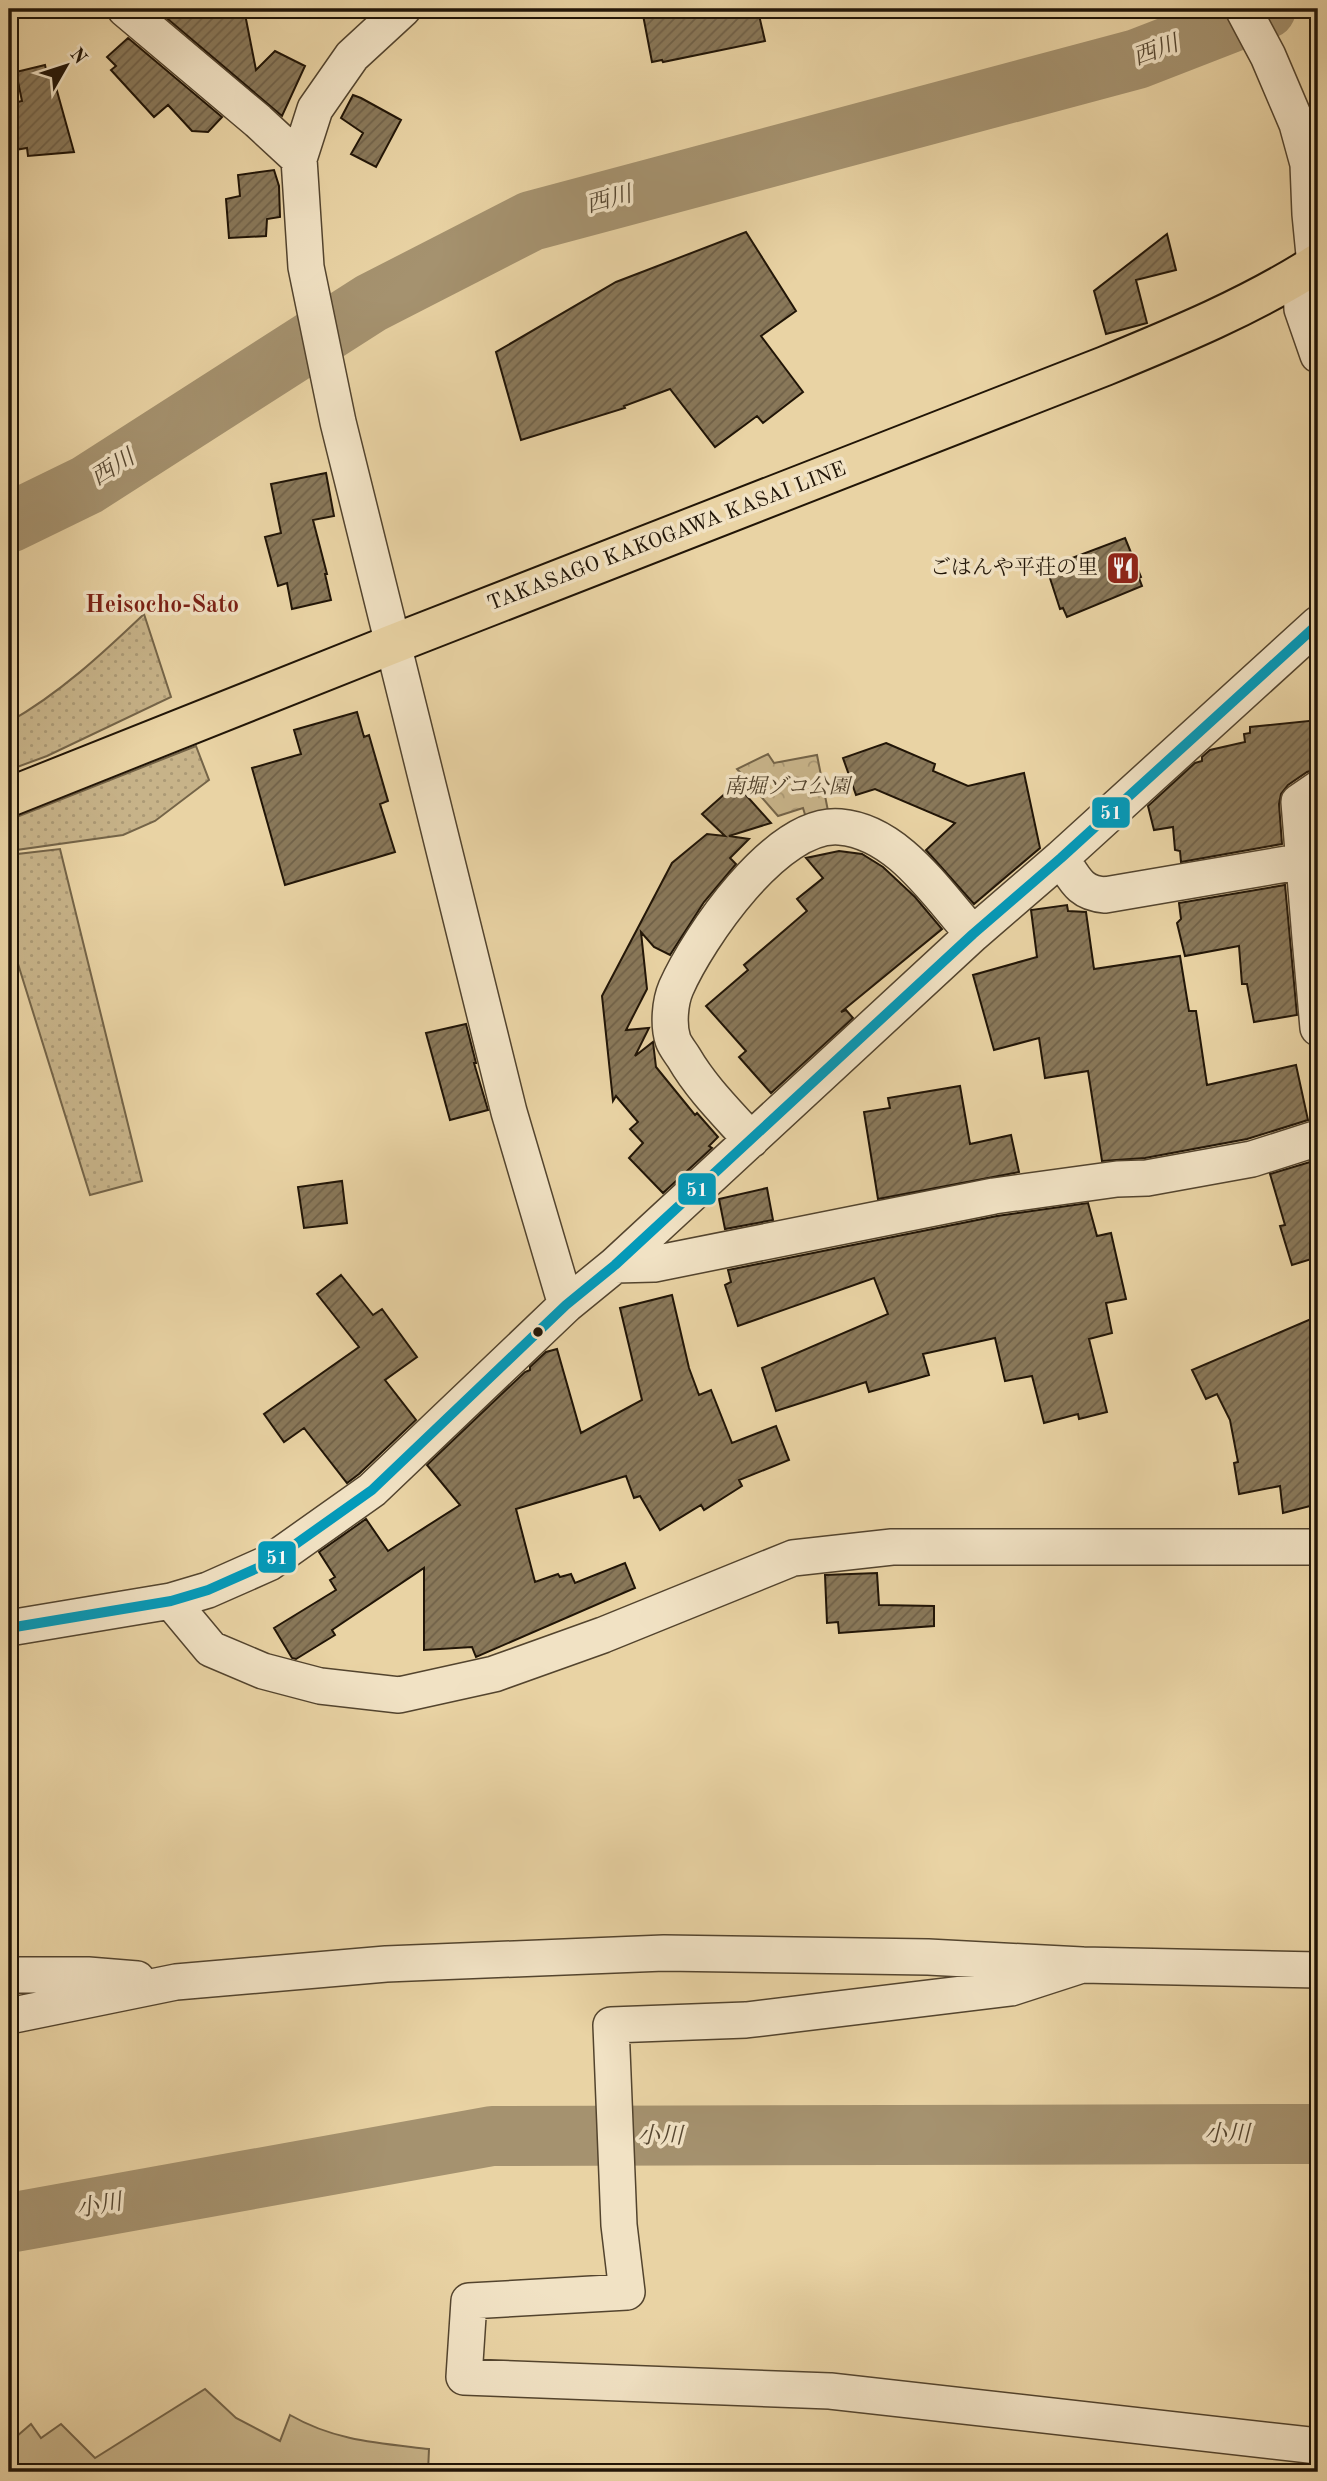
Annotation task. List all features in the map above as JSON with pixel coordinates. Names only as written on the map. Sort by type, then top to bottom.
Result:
[{"type":"main road","name":"TAKASAGO KAKOGAWA KASAI LINE","points":[[9,797],[393,643],[1105,366],[1202,326],[1311,268]]},
{"type":"street","points":[[125,9],[299,159]]},
{"type":"street","points":[[403,9],[352,56],[315,108],[299,159],[306,267],[338,422],[509,1112],[566,1305]]},
{"type":"street","points":[[1243,9],[1297,124],[1308,164],[1311,268],[1302,309],[1318,355]]},
{"type":"street","points":[[9,1628],[171,1601],[208,1590],[269,1563],[372,1490],[566,1305],[615,1265],[973,934],[1061,858],[1318,624]]},
{"type":"street","points":[[1318,789],[1299,802],[1314,936],[1318,1028]]},
{"type":"street","points":[[751,1140],[696,1078],[673,1040],[670,1014],[675,989],[719,913],[774,854],[807,833],[817,830],[837,826],[871,834],[905,859],[973,934]]},
{"type":"street","points":[[1061,858],[1080,886],[1089,894],[1105,895],[1304,861]]},
{"type":"street","points":[[615,1265],[654,1264],[994,1196],[1117,1179],[1147,1178],[1252,1159],[1318,1138]]},
{"type":"street","points":[[171,1601],[211,1649],[263,1671],[320,1686],[399,1695],[494,1674],[603,1635],[793,1558],[892,1546],[1318,1547]]},
{"type":"street","points":[[9,2016],[176,1982],[386,1964],[664,1954],[928,1957],[1082,1965],[1318,1970]]},
{"type":"street","points":[[1082,1965],[1011,1988],[746,2020],[611,2025],[619,2225],[626,2292],[468,2301],[464,2377],[830,2391],[1318,2446]]},
{"type":"street","points":[[9,1975],[88,1975],[176,1982]]},
{"type":"green space","points":[[144,614],[171,697],[47,756],[9,770],[9,722],[63,686]]},
{"type":"green space","points":[[196,746],[209,780],[155,821],[123,835],[9,851],[9,820]]},
{"type":"green space","name":"南堀ゾコ公園","points":[[768,754],[774,763],[817,755],[829,816],[807,821],[803,808],[778,816],[737,769]]},
{"type":"green space","points":[[60,849],[142,1181],[90,1195],[9,935],[9,855]]},
{"type":"green space","points":[[205,2389],[236,2418],[280,2441],[290,2415],[341,2436],[429,2449],[428,2472],[9,2472],[9,2443],[31,2424],[41,2438],[61,2424],[95,2458]]},
{"type":"building","points":[[156,9],[244,9],[256,70],[275,51],[305,66],[282,116]]},
{"type":"building","points":[[672,9],[749,9],[751,16],[759,15],[765,41],[652,62],[643,15]]},
{"type":"building","points":[[128,38],[222,117],[208,132],[192,131],[168,105],[154,117],[111,70],[116,66],[107,57]]},
{"type":"building","points":[[45,65],[47,74],[52,73],[74,152],[28,156],[27,148],[9,151],[9,104],[22,101],[16,72]]},
{"type":"building","points":[[353,95],[401,120],[376,167],[351,154],[363,133],[341,118]]},
{"type":"building","points":[[274,170],[279,186],[280,217],[267,219],[266,236],[229,238],[226,199],[240,196],[238,175]]},
{"type":"building","points":[[746,232],[796,311],[761,336],[803,392],[763,423],[757,416],[715,447],[670,389],[624,406],[625,408],[521,440],[496,352],[616,282]]},
{"type":"building","points":[[1167,234],[1176,270],[1136,280],[1147,323],[1106,334],[1094,291]]},
{"type":"building","points":[[326,473],[334,516],[313,520],[331,600],[292,609],[287,583],[278,586],[265,537],[281,533],[271,484]]},
{"type":"building","points":[[1125,538],[1142,586],[1067,617],[1063,608],[1060,609],[1047,569]]},
{"type":"building","points":[[357,712],[364,737],[369,735],[388,801],[380,804],[395,852],[285,885],[252,768],[301,754],[294,730]]},
{"type":"building","points":[[1318,720],[1318,769],[1307,772],[1288,785],[1281,794],[1279,804],[1282,844],[1181,862],[1180,851],[1175,850],[1173,827],[1154,830],[1148,806],[1195,763],[1202,761],[1202,757],[1210,750],[1245,742],[1244,734],[1250,733],[1250,727]]},
{"type":"building","points":[[886,743],[935,764],[933,771],[968,786],[1024,773],[1040,848],[974,904],[926,850],[955,823],[875,789],[856,795],[843,758]]},
{"type":"building","points":[[736,784],[771,823],[729,836],[749,839],[730,858],[736,864],[704,902],[670,955],[654,947],[641,932],[647,989],[626,1030],[649,1028],[635,1056],[653,1042],[656,1067],[695,1115],[697,1113],[718,1137],[709,1146],[712,1148],[663,1193],[629,1158],[643,1143],[630,1129],[638,1122],[616,1096],[613,1101],[602,996],[672,863],[707,834],[725,836],[702,814]]},
{"type":"building","points":[[839,851],[862,854],[883,867],[915,897],[942,929],[841,1012],[846,1010],[853,1018],[771,1093],[739,1057],[746,1051],[706,1006],[748,970],[744,965],[807,911],[797,899],[823,878],[806,858]]},
{"type":"building","points":[[1285,885],[1297,1015],[1254,1022],[1247,984],[1242,984],[1239,946],[1185,956],[1177,923],[1181,919],[1179,903]]},
{"type":"building","points":[[1067,905],[1068,911],[1086,912],[1094,969],[1180,956],[1189,1011],[1196,1011],[1207,1085],[1296,1065],[1308,1120],[1247,1139],[1145,1158],[1102,1161],[1088,1071],[1045,1078],[1039,1038],[994,1050],[973,975],[1037,957],[1031,910]]},
{"type":"building","points":[[466,1024],[488,1110],[450,1120],[426,1033]]},
{"type":"building","points":[[960,1086],[970,1144],[1011,1135],[1019,1172],[878,1199],[864,1112],[890,1108],[888,1098]]},
{"type":"building","points":[[1310,1162],[1318,1190],[1318,1257],[1292,1265],[1280,1226],[1285,1225],[1270,1174]]},
{"type":"building","points":[[342,1181],[347,1223],[304,1228],[298,1187]]},
{"type":"building","points":[[767,1188],[773,1220],[725,1229],[719,1199]]},
{"type":"building","points":[[1088,1203],[1097,1236],[1111,1233],[1126,1299],[1106,1303],[1112,1333],[1089,1339],[1107,1412],[1079,1419],[1078,1414],[1044,1423],[1032,1376],[1005,1381],[995,1338],[923,1354],[929,1375],[869,1392],[866,1382],[776,1411],[762,1368],[888,1314],[874,1278],[738,1326],[725,1285],[731,1282],[728,1270],[997,1216]]},
{"type":"building","points":[[341,1275],[373,1315],[382,1309],[417,1357],[385,1380],[416,1420],[347,1483],[304,1428],[284,1442],[264,1414],[359,1347],[317,1294]]},
{"type":"building","points":[[672,1295],[689,1368],[699,1395],[711,1390],[732,1443],[776,1426],[789,1460],[739,1480],[742,1486],[704,1510],[701,1505],[660,1530],[640,1496],[634,1498],[626,1476],[516,1509],[535,1582],[558,1574],[560,1577],[571,1574],[575,1583],[625,1563],[635,1588],[476,1657],[472,1647],[424,1650],[424,1568],[332,1630],[335,1635],[296,1659],[292,1658],[274,1628],[336,1590],[330,1580],[335,1577],[319,1552],[366,1519],[388,1551],[460,1505],[427,1465],[546,1352],[557,1349],[581,1433],[642,1400],[620,1308]]},
{"type":"building","points":[[1318,1316],[1318,1504],[1283,1513],[1280,1486],[1239,1494],[1234,1463],[1238,1462],[1230,1420],[1217,1394],[1206,1399],[1192,1370]]},
{"type":"building","points":[[877,1573],[879,1605],[934,1606],[934,1626],[839,1633],[838,1622],[827,1623],[825,1575]]},
{"type":"waterway","name":"西川","points":[[9,523],[87,485],[371,303],[531,221],[1137,59],[1266,9]]},
{"type":"waterway","name":"小川","points":[[9,2223],[492,2136],[1318,2134]]},
{"type":"transit line","name":"51","points":[[9,1628],[171,1601],[208,1590],[269,1563],[372,1490],[566,1305],[615,1265],[973,934],[1061,858],[1318,624]]},
{"type":"place","name":"ごはんや平荘の里","points":[[1123,568]]},
{"type":"district","name":"Heisocho-Sato","points":[[162,606]]}]
